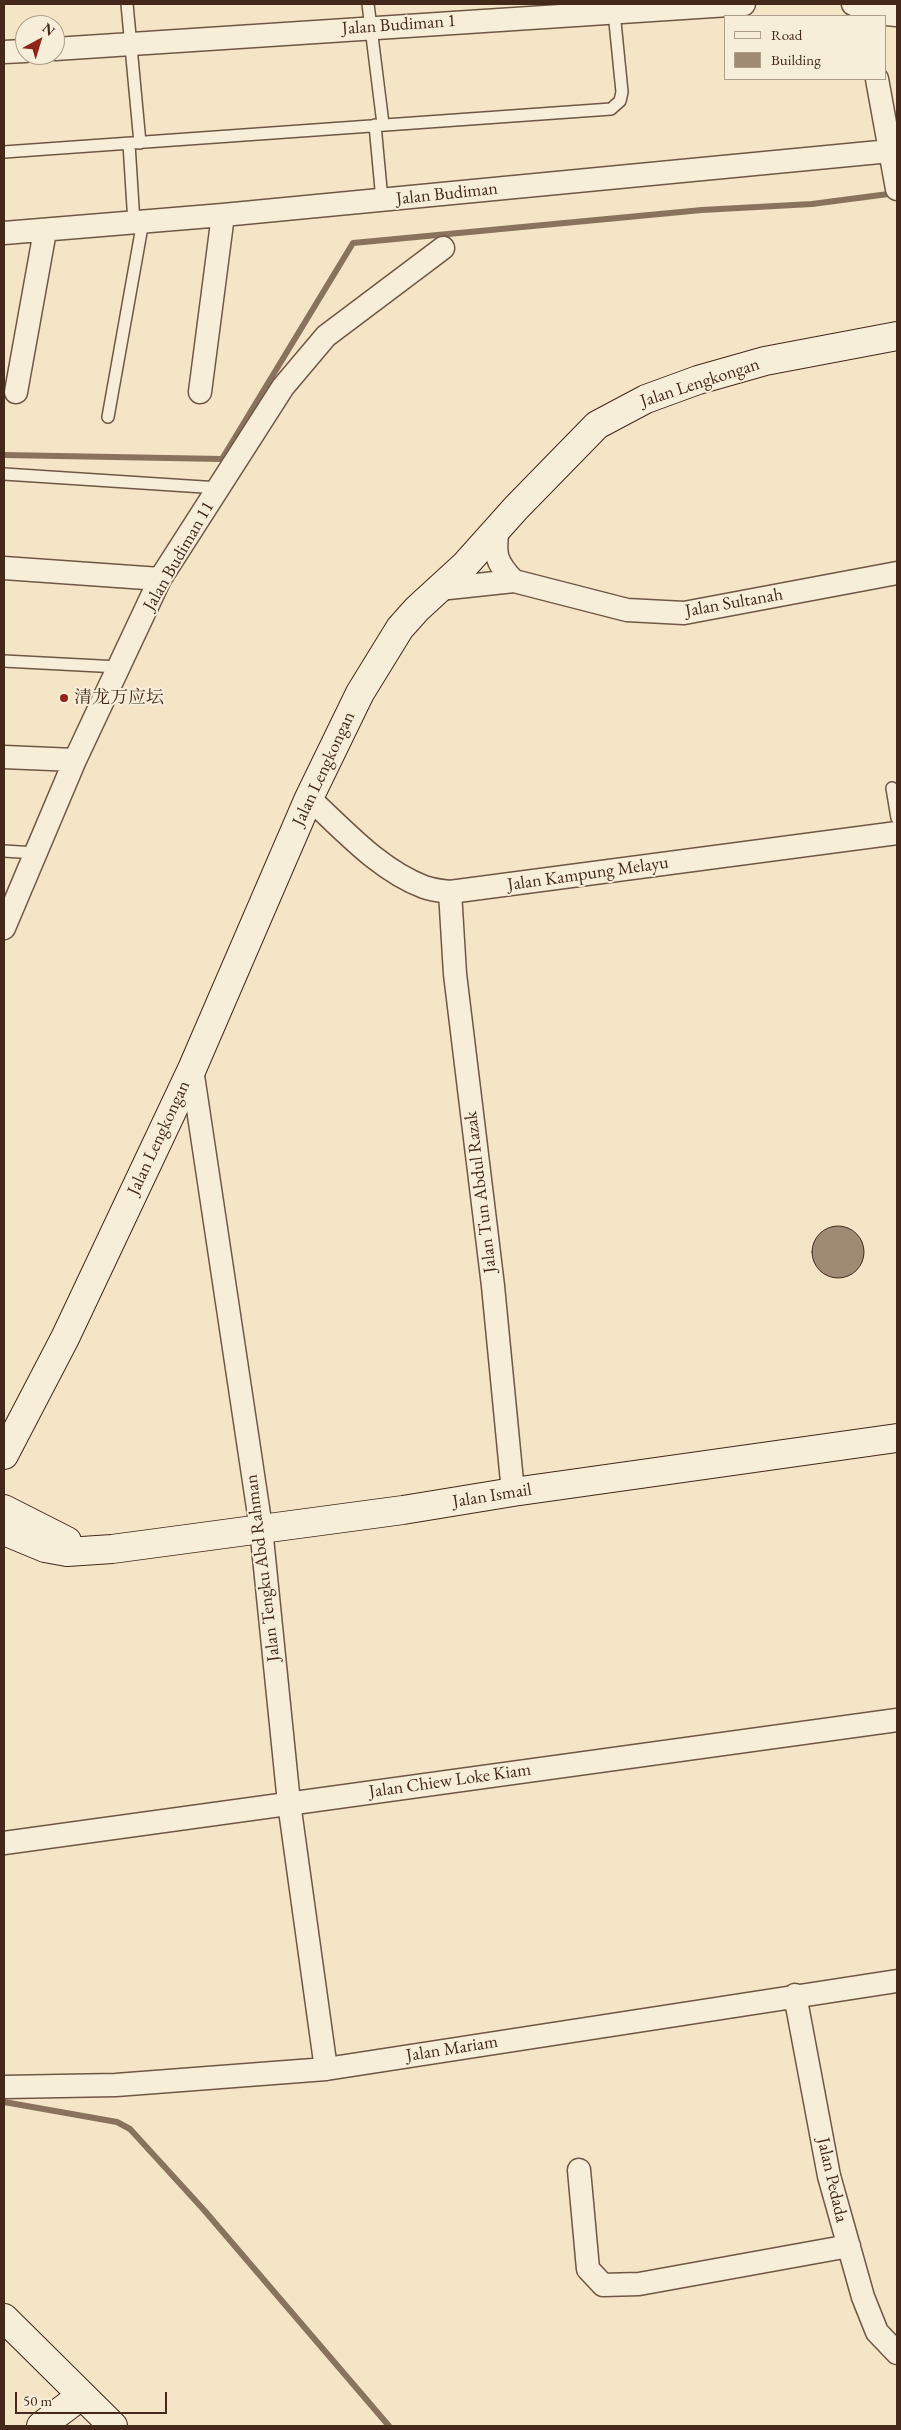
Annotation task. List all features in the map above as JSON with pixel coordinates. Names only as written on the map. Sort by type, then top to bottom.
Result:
[{"type":"street","name":"Jalan Budiman 1","points":[[65,48],[370,27],[559,9],[614,12],[744,4]]},
{"type":"street","points":[[858,8],[874,13],[897,15]]},
{"type":"street","points":[[877,80],[896,182]]},
{"type":"street","name":"Jalan Budiman","points":[[4,233],[223,215],[890,151]]},
{"type":"street","points":[[200,392],[223,215]]},
{"type":"street","points":[[16,392],[45,231]]},
{"type":"street","name":"Jalan Budiman 11","points":[[4,928],[75,760],[160,579],[283,387],[326,336],[443,248]]},
{"type":"street","name":"Jalan Lengkongan","points":[[4,1455],[65,1338],[192,1069],[309,798],[360,693],[400,628],[465,565],[597,425],[646,398],[698,380],[765,361],[897,336]]},
{"type":"street","points":[[498,528],[495,544],[496,556],[501,568],[514,581]]},
{"type":"street","points":[[4,568],[160,579]]},
{"type":"street","name":"Jalan Sultanah","points":[[514,581],[627,610],[684,614],[897,573]]},
{"type":"street","points":[[439,589],[514,581]]},
{"type":"street","points":[[4,757],[75,760]]},
{"type":"street","name":"Jalan Kampung Melayu","points":[[309,798],[372,855],[388,866],[425,888],[450,892],[897,833]]},
{"type":"street","name":"Jalan Tun Abdul Razak","points":[[450,892],[455,974],[493,1286],[512,1492]]},
{"type":"street","name":"Jalan Tengku Abd Rahman","points":[[192,1069],[261,1528],[289,1803],[326,2069]]},
{"type":"street","name":"Jalan Ismail","points":[[4,1531],[45,1548],[67,1552],[86,1551],[403,1510],[512,1492],[897,1438]]},
{"type":"street","points":[[4,1509],[33,1522],[86,1551]]},
{"type":"street","name":"Jalan Chiew Loke Kiam","points":[[4,1844],[897,1720]]},
{"type":"street","name":"Jalan Mariam","points":[[4,2087],[116,2085],[326,2069],[795,1995],[897,1981]]},
{"type":"street","name":"Jalan Pedada","points":[[795,1995],[829,2176],[872,2320],[877,2332],[897,2353]]},
{"type":"street","points":[[579,2170],[588,2269],[603,2285],[640,2284],[849,2246]]},
{"type":"street","points":[[4,2318],[113,2426]]},
{"type":"street","points":[[41,2426],[87,2401]]},
{"type":"street","points":[[65,2426],[87,2401]]},
{"type":"lane","points":[[108,417],[139,222],[131,44],[127,4]]},
{"type":"lane","points":[[368,4],[379,124],[382,200]]},
{"type":"lane","points":[[4,152],[611,109],[620,100],[622,92],[614,12]]},
{"type":"lane","points":[[4,474],[219,488]]},
{"type":"lane","points":[[4,662],[119,667]]},
{"type":"lane","points":[[892,788],[897,818]]},
{"type":"lane","points":[[4,851],[36,853]]},
{"type":"building","points":[[838,1226],[852,1230],[860,1238],[864,1252],[860,1266],[852,1274],[838,1278],[824,1274],[816,1266],[812,1252],[816,1238],[824,1230]]},
{"type":"waterway","points":[[4,455],[222,459],[353,243],[702,210],[812,204],[896,193]]},
{"type":"waterway","points":[[4,2102],[117,2122],[130,2129],[204,2210],[389,2426]]},
{"type":"place","name":"清龙万应坛","points":[[64,698]]}]
